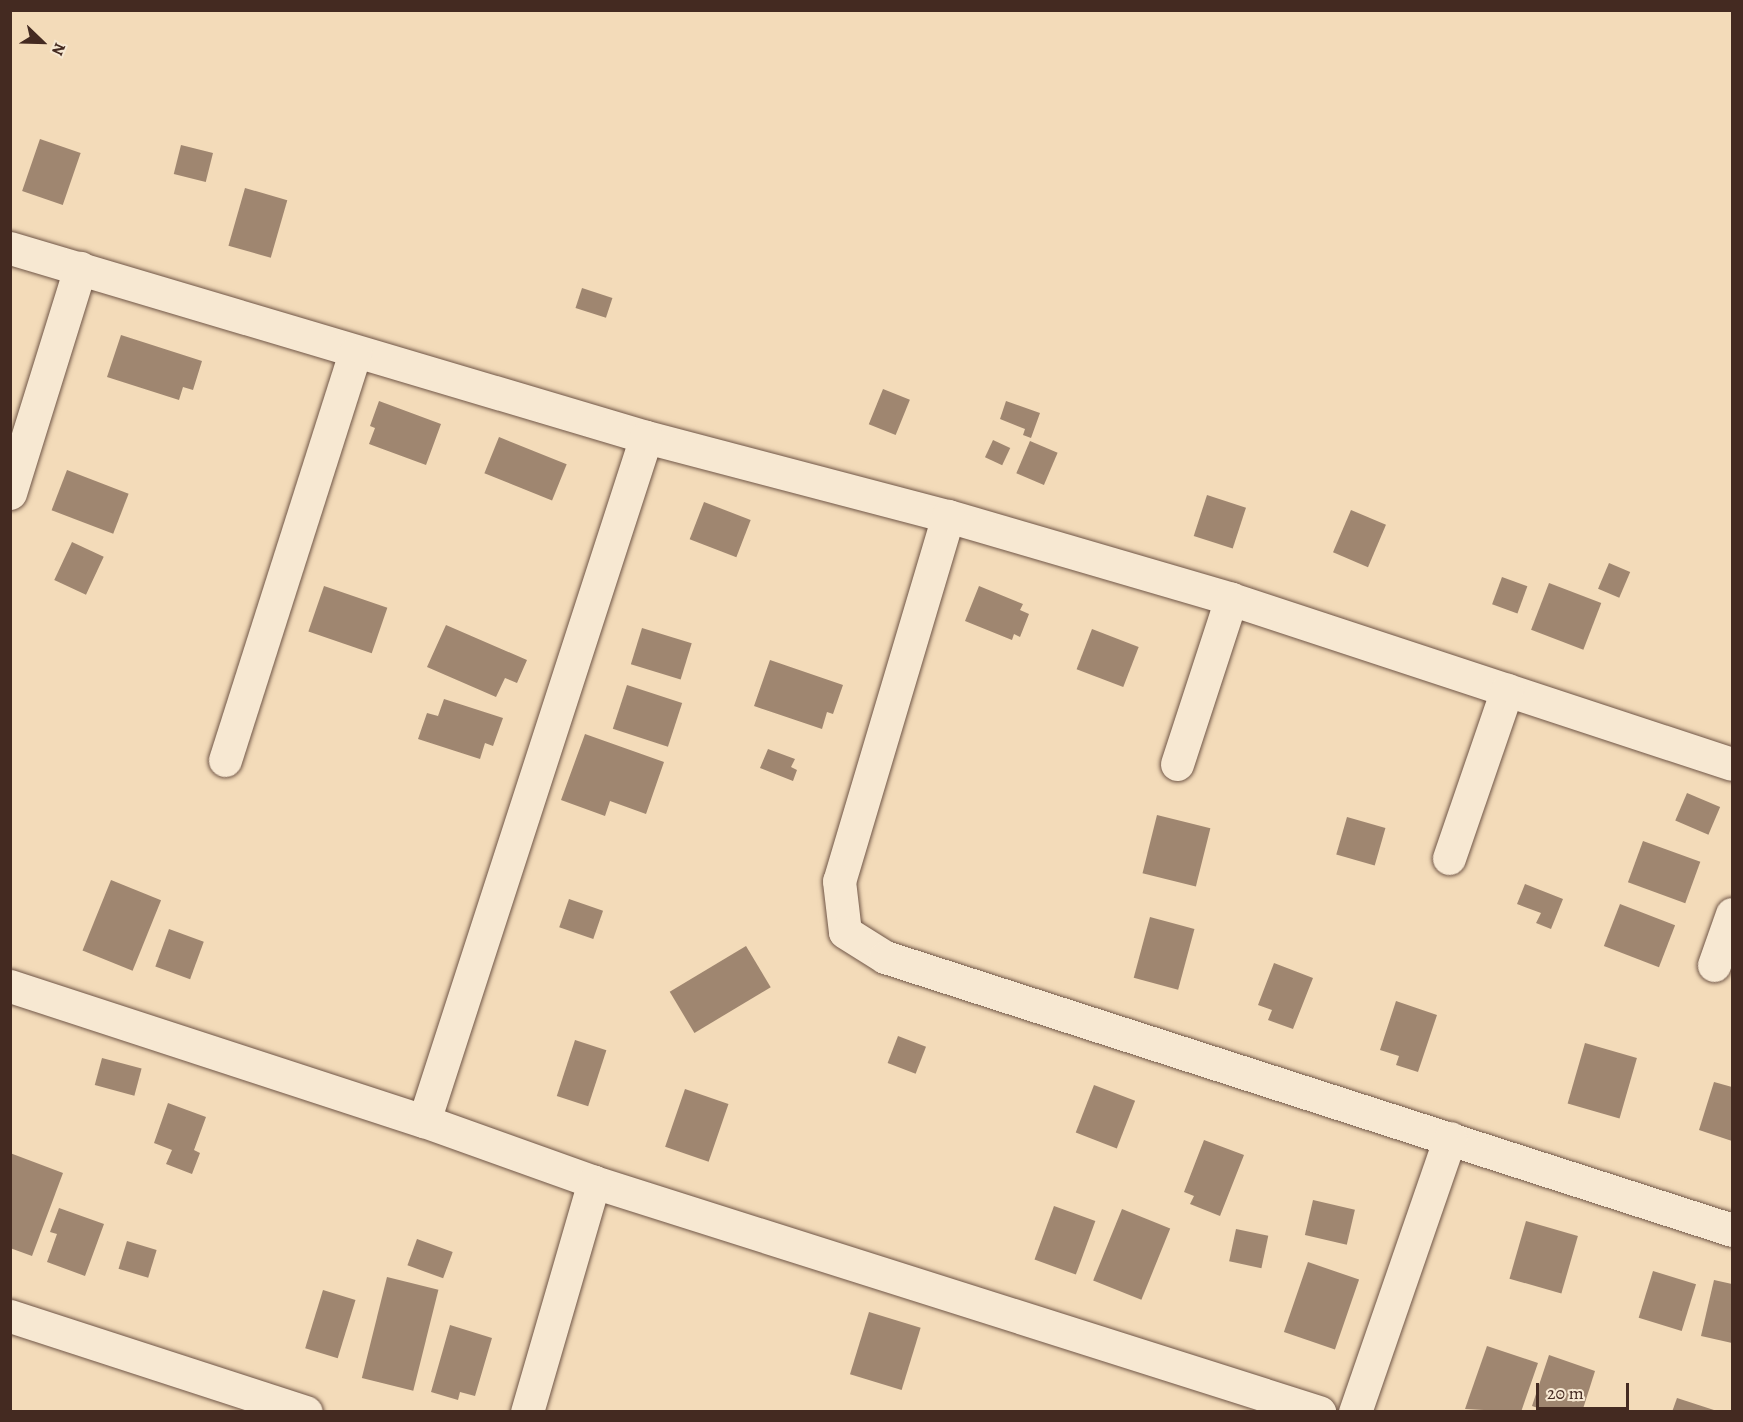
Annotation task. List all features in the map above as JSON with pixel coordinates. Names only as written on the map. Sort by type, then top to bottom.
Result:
[{"type":"street","points":[[10,248],[646,437],[948,516],[1231,599],[1732,764]]},
{"type":"street","points":[[10,492],[80,268]]},
{"type":"street","points":[[225,760],[355,352]]},
{"type":"street","points":[[424,1121],[646,437]]},
{"type":"street","points":[[948,516],[840,881],[845,933],[885,957],[1732,1230]]},
{"type":"street","points":[[1177,764],[1231,599]]},
{"type":"street","points":[[1449,858],[1507,690]]},
{"type":"street","points":[[1714,965],[1732,914]]},
{"type":"street","points":[[10,986],[424,1121],[594,1182],[1319,1412]]},
{"type":"street","points":[[1355,1412],[1450,1138]]},
{"type":"street","points":[[526,1412],[594,1182]]},
{"type":"street","points":[[10,1316],[306,1412]]},
{"type":"building","points":[[40,139],[81,153],[63,205],[22,191]]},
{"type":"building","points":[[181,145],[213,153],[206,182],[174,174]]},
{"type":"building","points":[[245,188],[287,200],[271,258],[228,246]]},
{"type":"building","points":[[582,288],[612,298],[606,318],[576,308]]},
{"type":"building","points":[[121,335],[202,361],[193,390],[183,387],[179,400],[107,377]]},
{"type":"building","points":[[883,389],[910,400],[896,435],[869,424]]},
{"type":"building","points":[[379,401],[441,424],[426,465],[369,444],[375,428],[370,426]]},
{"type":"building","points":[[1006,401],[1040,413],[1031,438],[1023,435],[1025,429],[1000,419]]},
{"type":"building","points":[[499,437],[567,464],[552,501],[484,473]]},
{"type":"building","points":[[993,440],[1010,448],[1002,465],[985,457]]},
{"type":"building","points":[[1030,441],[1058,453],[1044,485],[1016,473]]},
{"type":"building","points":[[67,470],[129,494],[113,534],[52,510]]},
{"type":"building","points":[[1207,495],[1246,508],[1233,549],[1194,536]]},
{"type":"building","points":[[704,502],[751,520],[736,557],[690,539]]},
{"type":"building","points":[[1351,510],[1386,525],[1368,567],[1333,552]]},
{"type":"building","points":[[72,542],[104,557],[86,595],[54,580]]},
{"type":"building","points":[[1609,563],[1630,572],[1619,598],[1598,589]]},
{"type":"building","points":[[1502,577],[1527,586],[1517,613],[1492,604]]},
{"type":"building","points":[[1549,583],[1601,603],[1583,650],[1531,630]]},
{"type":"building","points":[[324,586],[387,608],[372,653],[308,631]]},
{"type":"building","points":[[979,586],[1023,604],[1020,610],[1029,614],[1020,637],[1014,634],[1012,640],[965,621]]},
{"type":"building","points":[[446,625],[527,660],[517,683],[505,678],[496,697],[427,667]]},
{"type":"building","points":[[642,628],[692,643],[681,680],[631,664]]},
{"type":"building","points":[[1092,629],[1139,647],[1123,687],[1077,669]]},
{"type":"building","points":[[770,660],[843,685],[833,714],[827,712],[822,729],[754,706]]},
{"type":"building","points":[[627,685],[682,703],[668,747],[613,729]]},
{"type":"building","points":[[444,699],[503,718],[493,746],[485,743],[480,759],[418,739],[427,713],[438,716]]},
{"type":"building","points":[[585,734],[664,762],[646,814],[610,801],[605,816],[561,800]]},
{"type":"building","points":[[768,749],[795,759],[791,767],[797,770],[793,781],[760,768]]},
{"type":"building","points":[[1687,793],[1720,807],[1708,835],[1675,821]]},
{"type":"building","points":[[1157,815],[1210,828],[1196,887],[1142,873]]},
{"type":"building","points":[[1347,817],[1385,828],[1375,866],[1336,854]]},
{"type":"building","points":[[1643,841],[1700,862],[1685,903],[1628,882]]},
{"type":"building","points":[[111,880],[161,900],[133,971],[83,950]]},
{"type":"building","points":[[1525,884],[1563,899],[1551,929],[1536,923],[1541,913],[1517,904]]},
{"type":"building","points":[[569,899],[603,911],[593,939],[559,927]]},
{"type":"building","points":[[1620,904],[1675,925],[1659,967],[1604,946]]},
{"type":"building","points":[[1150,917],[1194,929],[1178,990],[1134,978]]},
{"type":"building","points":[[169,929],[204,942],[190,979],[155,967]]},
{"type":"building","points":[[746,946],[771,987],[694,1033],[670,992]]},
{"type":"building","points":[[1274,963],[1313,978],[1293,1029],[1268,1020],[1272,1010],[1258,1005]]},
{"type":"building","points":[[1396,1001],[1437,1015],[1418,1072],[1396,1065],[1399,1056],[1380,1050]]},
{"type":"building","points":[[898,1036],[926,1047],[916,1074],[888,1063]]},
{"type":"building","points":[[575,1040],[606,1050],[588,1106],[557,1096]]},
{"type":"building","points":[[1585,1043],[1637,1058],[1620,1118],[1568,1104]]},
{"type":"building","points":[[102,1058],[142,1069],[134,1096],[95,1085]]},
{"type":"building","points":[[1714,1082],[1732,1087],[1732,1141],[1699,1130]]},
{"type":"building","points":[[1094,1085],[1135,1101],[1117,1148],[1076,1133]]},
{"type":"building","points":[[685,1089],[728,1104],[709,1162],[665,1147]]},
{"type":"building","points":[[168,1103],[206,1117],[194,1150],[200,1153],[192,1174],[166,1164],[172,1150],[154,1143]]},
{"type":"building","points":[[1204,1140],[1244,1155],[1220,1216],[1190,1204],[1194,1196],[1184,1192]]},
{"type":"building","points":[[10,1153],[63,1173],[32,1256],[10,1248]]},
{"type":"building","points":[[1313,1200],[1355,1210],[1347,1245],[1305,1235]]},
{"type":"building","points":[[1054,1206],[1095,1221],[1076,1275],[1035,1260]]},
{"type":"building","points":[[59,1208],[104,1224],[85,1276],[47,1262],[57,1234],[50,1232]]},
{"type":"building","points":[[1122,1209],[1170,1228],[1141,1300],[1093,1280]]},
{"type":"building","points":[[1526,1221],[1578,1236],[1561,1294],[1509,1279]]},
{"type":"building","points":[[1236,1229],[1268,1236],[1261,1268],[1229,1261]]},
{"type":"building","points":[[417,1239],[453,1252],[443,1278],[407,1265]]},
{"type":"building","points":[[127,1241],[157,1250],[148,1278],[119,1269]]},
{"type":"building","points":[[1308,1262],[1359,1280],[1335,1350],[1284,1332]]},
{"type":"building","points":[[1653,1271],[1696,1284],[1682,1331],[1639,1318]]},
{"type":"building","points":[[387,1277],[438,1290],[413,1391],[362,1378]]},
{"type":"building","points":[[1714,1280],[1732,1284],[1732,1343],[1701,1336]]},
{"type":"building","points":[[323,1290],[356,1300],[338,1358],[305,1348]]},
{"type":"building","points":[[869,1312],[921,1328],[902,1390],[850,1374]]},
{"type":"building","points":[[450,1325],[492,1338],[475,1396],[460,1392],[458,1400],[431,1392]]},
{"type":"building","points":[[1487,1346],[1538,1363],[1521,1412],[1465,1409]]},
{"type":"building","points":[[1549,1355],[1595,1371],[1582,1412],[1550,1412],[1532,1406]]},
{"type":"building","points":[[1677,1398],[1717,1411],[1717,1412],[1672,1412]]}]
